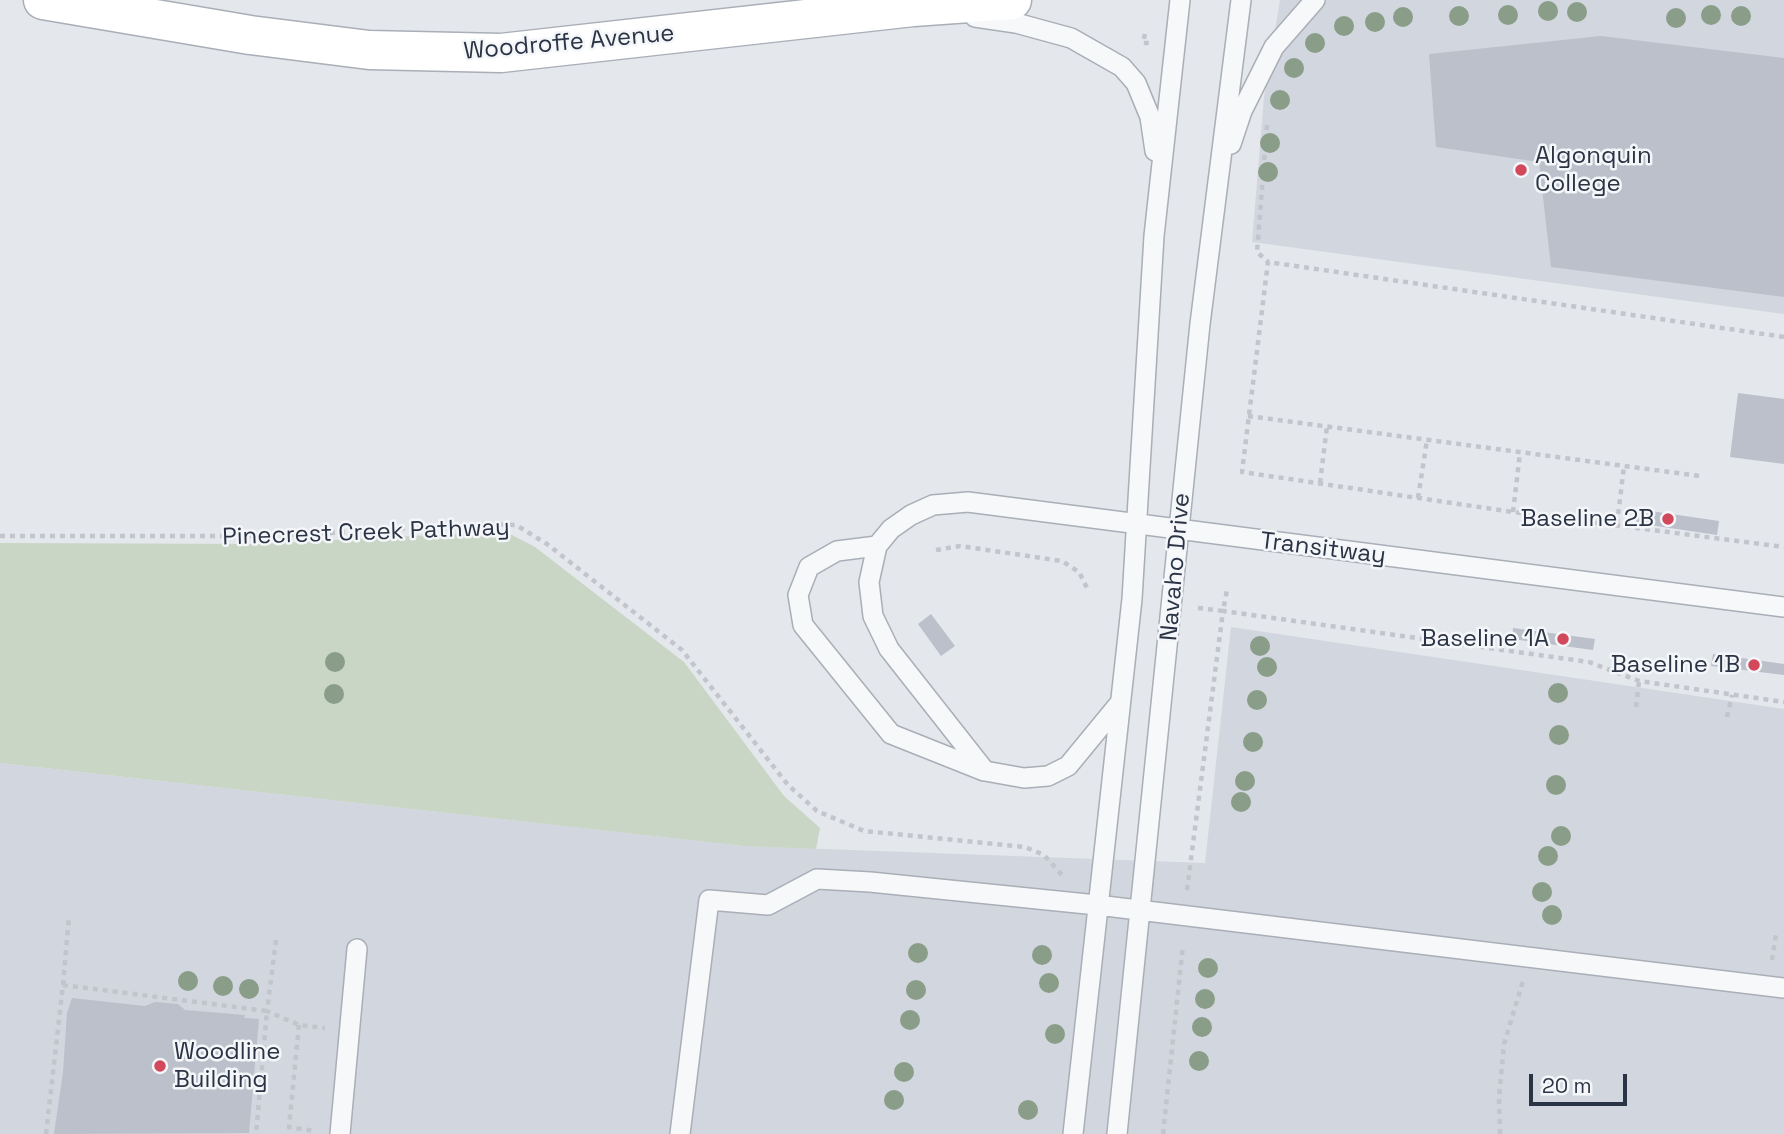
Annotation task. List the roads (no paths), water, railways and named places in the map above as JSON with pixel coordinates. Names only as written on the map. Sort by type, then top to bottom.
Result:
[{"type":"main road","name":"Woodroffe Avenue","points":[[43,0],[250,35],[369,50],[501,53],[913,7],[1012,0]]},
{"type":"lane","name":"Navaho Drive","points":[[1073,1134],[1132,599],[1158,183],[1180,0]]},
{"type":"lane","name":"Navaho Drive","points":[[1117,1134],[1138,911],[1218,184],[1241,0]]},
{"type":"lane","points":[[1218,184],[1258,76],[1287,28],[1315,0]]},
{"type":"lane","points":[[913,7],[1040,29],[1071,38],[1122,67],[1136,83],[1150,117],[1158,183]]},
{"type":"lane","name":"Transitway","points":[[877,547],[891,529],[933,505],[968,502],[1784,607]]},
{"type":"lane","points":[[985,771],[889,649],[873,615],[869,582],[877,547],[837,551],[809,567],[798,596],[803,625],[891,734],[985,771],[1024,778],[1048,776],[1068,766],[1119,704]]},
{"type":"lane","points":[[680,1134],[709,900],[768,905],[817,880],[870,882],[1097,905],[1784,988]]},
{"type":"lane","points":[[332,1133],[349,1031],[357,949]]},
{"type":"place","name":"Algonquin College","points":[[1521,170]]},
{"type":"place","name":"Baseline 2B","points":[[1668,519]]},
{"type":"place","name":"Baseline 1A","points":[[1563,639]]},
{"type":"place","name":"Baseline 1B","points":[[1754,665]]},
{"type":"place","name":"Woodline Building","points":[[160,1066]]}]
